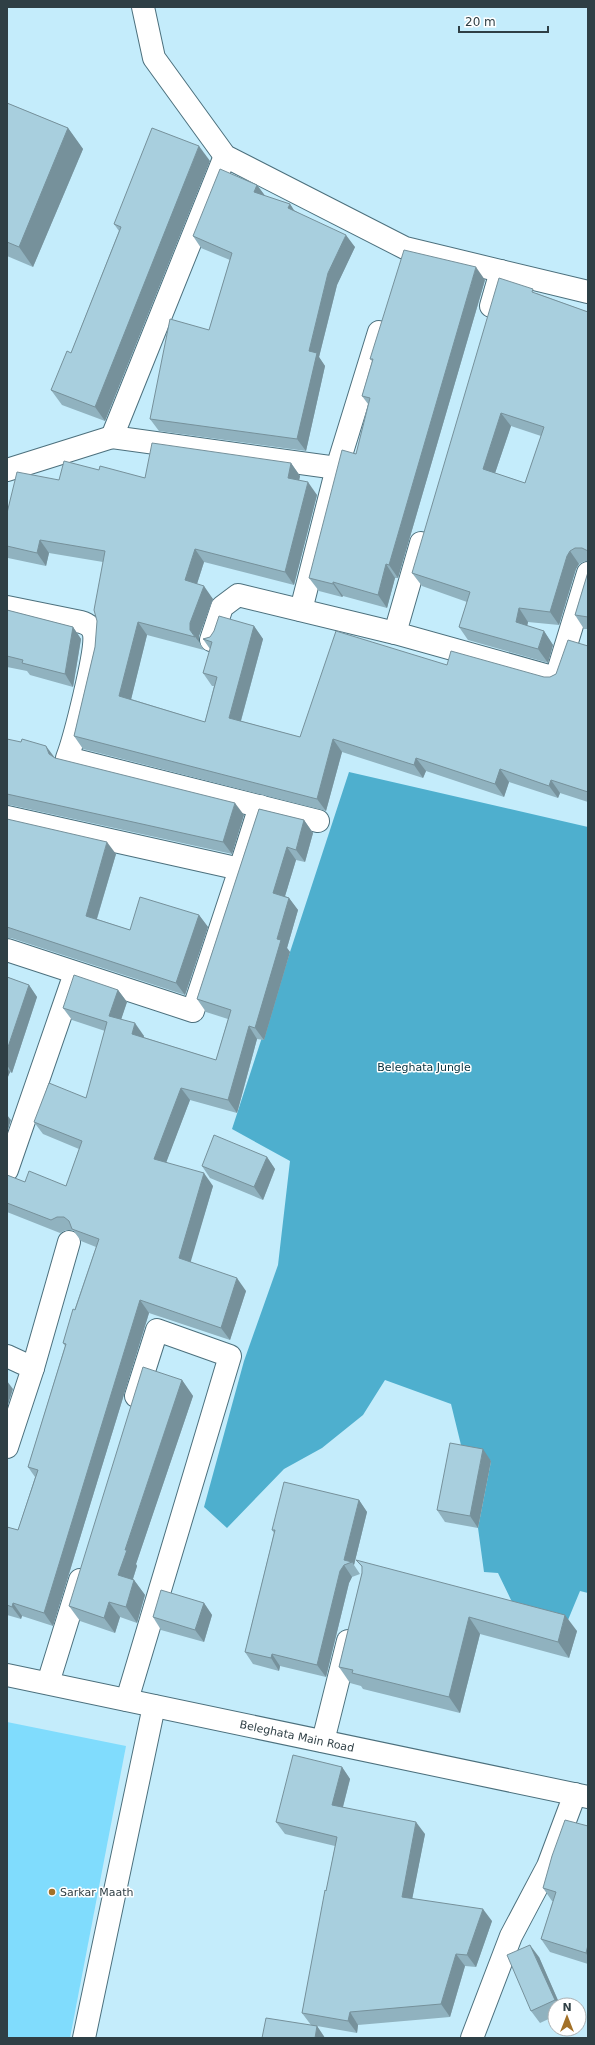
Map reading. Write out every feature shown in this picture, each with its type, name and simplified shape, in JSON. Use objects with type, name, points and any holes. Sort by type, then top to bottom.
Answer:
[{"type":"street","points":[[142,7],[154,58],[225,156],[402,256],[501,271],[588,292]]},
{"type":"street","points":[[112,437],[225,156]]},
{"type":"street","points":[[486,323],[501,271]]},
{"type":"street","points":[[301,610],[337,468],[384,316]]},
{"type":"street","points":[[7,470],[112,437],[337,468]]},
{"type":"street","points":[[395,633],[426,527]]},
{"type":"street","points":[[211,640],[222,608],[238,595],[395,633],[556,678],[588,572]]},
{"type":"street","points":[[7,607],[85,623],[90,627],[94,634],[89,672],[67,758],[318,821]]},
{"type":"street","points":[[7,950],[193,1011],[260,806]]},
{"type":"street","points":[[7,817],[240,869]]},
{"type":"street","points":[[7,1170],[75,973]]},
{"type":"street","points":[[7,1447],[33,1368],[69,1242]]},
{"type":"street","points":[[127,1700],[230,1356],[157,1330],[131,1412]]},
{"type":"street","points":[[7,1356],[33,1368]]},
{"type":"street","points":[[48,1683],[85,1563]]},
{"type":"street","points":[[323,1742],[352,1622]]},
{"type":"street","name":"Beleghata Main Road","points":[[7,1675],[581,1796]]},
{"type":"street","points":[[84,2038],[154,1706]]},
{"type":"street","points":[[472,2038],[510,1936],[548,1866],[581,1796]]},
{"type":"shaded area","name":"Sarkar Maath","points":[[7,1722],[126,1746],[70,2038],[7,2038]]},
{"type":"green space","name":"Beleghata Jungle","points":[[349,772],[588,827],[588,1593],[580,1591],[568,1620],[512,1602],[498,1573],[484,1572],[478,1528],[491,1461],[461,1445],[451,1404],[385,1380],[363,1415],[322,1448],[284,1469],[227,1528],[204,1507],[244,1361],[278,1265],[290,1161],[232,1129]]},
{"type":"building","points":[[7,103],[68,128],[19,247],[7,242]]},
{"type":"building","points":[[152,128],[199,146],[95,407],[51,390],[67,351],[71,353],[121,227],[114,224]]},
{"type":"building","points":[[220,169],[257,185],[254,192],[290,204],[288,208],[346,235],[328,273],[309,351],[317,353],[297,439],[150,419],[170,319],[209,330],[232,253],[193,236]]},
{"type":"building","points":[[404,250],[476,267],[389,565],[386,564],[378,595],[333,582],[333,584],[309,578],[342,450],[356,454],[370,398],[362,396],[373,359],[370,359]]},
{"type":"building","points":[[499,278],[533,289],[532,292],[588,312],[588,551],[582,548],[575,548],[570,551],[567,556],[550,612],[519,608],[516,622],[544,631],[538,649],[459,627],[470,592],[412,573]],"holes":[[[501,413],[544,427],[525,483],[483,469]]]},
{"type":"building","points":[[152,443],[291,463],[288,478],[308,482],[285,572],[195,549],[185,580],[204,586],[190,623],[190,630],[195,637],[138,622],[119,696],[205,722],[217,677],[203,673],[212,642],[203,639],[210,637],[214,631],[219,616],[254,626],[229,718],[300,737],[336,631],[447,665],[451,651],[544,677],[550,677],[556,674],[568,640],[588,646],[588,792],[551,780],[549,786],[500,769],[495,784],[416,758],[414,765],[333,739],[317,799],[74,736],[95,647],[97,621],[94,610],[105,551],[40,540],[37,553],[7,546],[7,513],[17,472],[59,480],[64,461],[99,470],[100,466],[145,478]]},
{"type":"building","points":[[588,572],[588,617],[575,615]]},
{"type":"building","points":[[7,610],[73,627],[65,674],[22,663],[23,660],[7,656]]},
{"type":"building","points":[[7,739],[21,742],[22,739],[46,746],[49,754],[55,758],[235,803],[223,842],[7,794]]},
{"type":"building","points":[[259,809],[304,820],[296,850],[287,847],[273,893],[289,898],[277,939],[281,940],[255,1028],[249,1026],[228,1100],[181,1088],[154,1159],[204,1173],[179,1258],[237,1278],[221,1328],[140,1300],[44,1613],[13,1603],[12,1607],[7,1605],[7,1527],[18,1530],[38,1470],[28,1467],[66,1344],[63,1343],[73,1309],[75,1310],[99,1239],[72,1229],[69,1221],[64,1217],[57,1217],[51,1220],[7,1203],[7,1175],[25,1182],[29,1171],[66,1186],[82,1141],[34,1122],[49,1083],[86,1098],[107,1022],[63,1008],[74,975],[118,990],[109,1016],[135,1023],[132,1034],[216,1060],[231,1010],[197,999]]},
{"type":"building","points":[[7,819],[107,842],[86,916],[130,930],[140,897],[199,915],[176,983],[7,927]]},
{"type":"building","points":[[7,977],[29,985],[7,1050]]},
{"type":"building","points":[[214,1135],[267,1157],[254,1187],[202,1166]]},
{"type":"building","points":[[143,1367],[182,1380],[118,1575],[134,1580],[126,1607],[109,1602],[104,1618],[69,1606]]},
{"type":"building","points":[[450,1443],[483,1449],[470,1516],[437,1510]]},
{"type":"building","points":[[284,1482],[359,1500],[344,1560],[352,1562],[344,1565],[340,1571],[317,1665],[272,1654],[271,1658],[245,1652],[275,1530],[272,1530]]},
{"type":"building","points":[[356,1560],[565,1615],[558,1642],[469,1617],[449,1697],[352,1673],[353,1670],[339,1667],[362,1573],[362,1566]]},
{"type":"building","points":[[161,1590],[204,1603],[195,1630],[153,1617]]},
{"type":"building","points":[[293,1755],[342,1767],[332,1805],[416,1822],[402,1897],[483,1909],[467,1955],[456,1954],[441,2004],[350,2012],[348,2021],[302,2013],[325,1890],[326,1891],[337,1837],[276,1822]]},
{"type":"building","points":[[565,1820],[588,1826],[588,1945],[586,1953],[541,1939],[556,1892],[543,1888],[552,1856]]},
{"type":"building","points":[[530,1945],[554,1997],[547,1997],[547,2004],[531,2011],[507,1955]]},
{"type":"building","points":[[266,2018],[317,2026],[315,2038],[262,2038]]},
{"type":"place","name":"Sarkar Maath","points":[[52,1892]]}]
